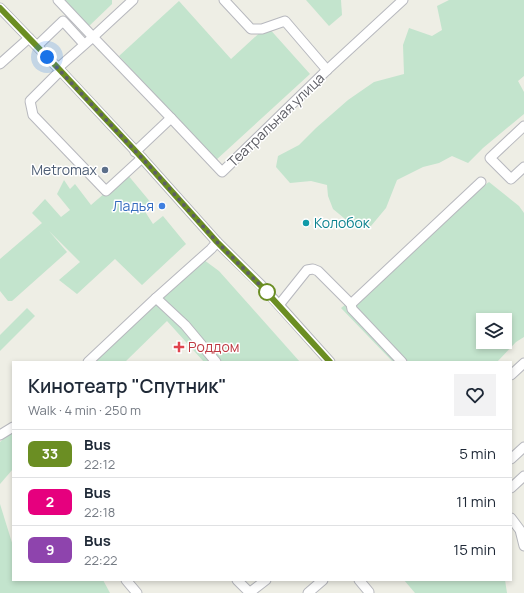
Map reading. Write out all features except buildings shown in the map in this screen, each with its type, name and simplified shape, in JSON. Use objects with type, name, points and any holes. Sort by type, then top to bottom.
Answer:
[{"type":"street","points":[[58,0],[92,37],[171,118],[106,191],[33,114],[30,101],[84,44],[92,37],[133,0]]},
{"type":"street","points":[[224,0],[251,29],[262,29],[285,21],[327,70]]},
{"type":"street","name":"Театральная улица","points":[[171,118],[222,172],[327,70],[403,0]]},
{"type":"street","points":[[0,8],[59,69],[217,242],[279,305],[329,361]]},
{"type":"street","points":[[37,46],[63,21],[84,44]]},
{"type":"street","points":[[0,64],[29,38]]},
{"type":"street","points":[[524,126],[490,158],[511,179],[524,167]]},
{"type":"street","points":[[351,304],[481,182]]},
{"type":"street","points":[[89,361],[217,242]]},
{"type":"street","points":[[279,305],[307,270],[313,269],[318,271],[351,304],[352,309],[401,361]]},
{"type":"street","points":[[156,298],[185,325],[215,361]]},
{"type":"street","points":[[512,374],[524,362]]},
{"type":"street","points":[[0,435],[12,428]]},
{"type":"street","points":[[512,458],[524,447]]},
{"type":"street","points":[[512,487],[524,476]]},
{"type":"street","points":[[512,519],[522,531],[524,546]]},
{"type":"street","points":[[127,581],[137,593]]},
{"type":"street","points":[[238,581],[250,593],[265,581]]},
{"type":"street","points":[[308,593],[322,581]]},
{"type":"street","points":[[360,581],[369,592]]},
{"type":"green space","points":[[61,0],[112,0],[112,4],[87,28]]},
{"type":"green space","points":[[306,0],[341,0],[342,15],[329,26]]},
{"type":"green space","points":[[449,0],[524,0],[524,76],[518,81],[524,92],[524,114],[483,148],[468,163],[452,156],[439,163],[423,167],[397,180],[386,208],[371,226],[350,223],[333,209],[328,196],[327,185],[311,181],[290,183],[276,167],[278,156],[299,145],[348,100],[374,82],[404,74],[403,45],[409,28],[432,36],[442,30],[437,6]]},
{"type":"green space","points":[[179,1],[231,59],[267,26],[310,74],[215,161],[119,56]]},
{"type":"green space","points":[[127,174],[152,204],[144,210],[153,224],[163,216],[186,244],[142,285],[115,259],[77,294],[59,280],[80,262],[49,231],[67,252],[12,301],[8,301],[0,291],[0,259],[42,223],[32,213],[45,199],[61,217],[70,210],[57,194],[64,180],[70,189],[75,184],[91,205]]},
{"type":"green space","points":[[489,182],[519,206],[524,213],[524,337],[512,346],[512,313],[476,313],[476,349],[509,349],[498,361],[392,361],[341,308],[390,270],[461,201]]},
{"type":"green space","points":[[204,260],[219,271],[299,361],[203,361],[167,321],[126,361],[91,361]]},
{"type":"green space","points":[[27,308],[35,316],[0,351],[0,335]]},
{"type":"green space","points":[[12,431],[12,470],[0,484],[0,442]]},
{"type":"green space","points":[[0,504],[12,543],[12,581],[104,581],[110,593],[0,593]]},
{"type":"green space","points":[[405,581],[505,581],[507,593],[415,593]]},
{"type":"bus line","name":"33","points":[[0,8],[142,158],[217,242],[279,305],[329,361]]},
{"type":"place","name":"Metromax","points":[[105,170]]},
{"type":"place","name":"Ладья","points":[[162,206]]},
{"type":"place","name":"Колобок","points":[[306,223]]},
{"type":"place","name":"Роддом","points":[[179,347]]},
{"type":"route","points":[[47,57],[142,158],[217,242],[261,286],[270,295],[267,292]]}]
